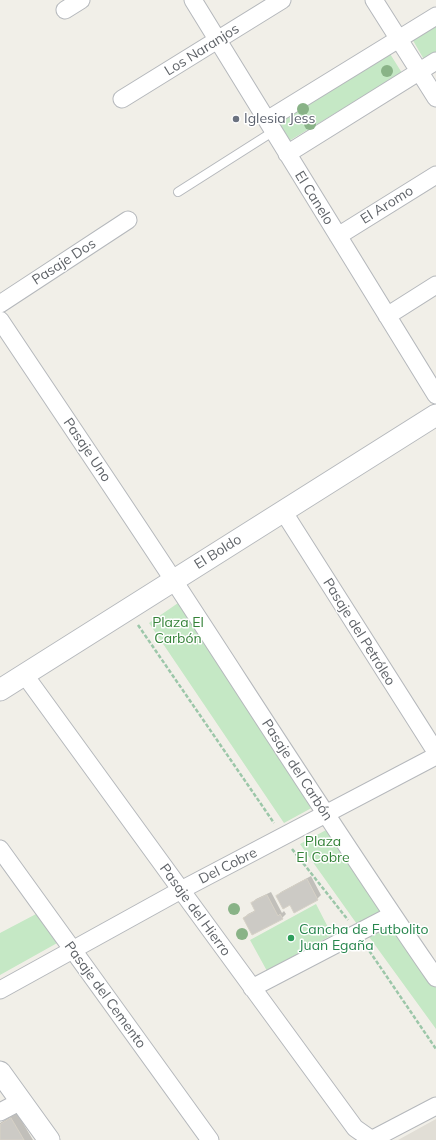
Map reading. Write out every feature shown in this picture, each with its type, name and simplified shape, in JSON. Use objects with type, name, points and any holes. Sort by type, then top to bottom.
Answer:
[{"type":"street","points":[[65,10],[81,0]]},
{"type":"street","name":"El Canelo","points":[[193,0],[436,395]]},
{"type":"street","name":"Los Naranjos","points":[[122,99],[282,0]]},
{"type":"street","points":[[374,0],[436,98]]},
{"type":"street","points":[[270,126],[398,39],[436,16]]},
{"type":"street","points":[[287,154],[436,62]]},
{"type":"street","name":"El Aromo","points":[[338,236],[436,175]]},
{"type":"street","name":"Pasaje Dos","points":[[0,304],[128,220]]},
{"type":"street","points":[[387,316],[436,285]]},
{"type":"street","name":"Pasaje Uno","points":[[0,320],[174,580]]},
{"type":"street","name":"El Boldo","points":[[0,690],[436,415]]},
{"type":"street","name":"Pasaje del Petróleo","points":[[283,511],[436,752]]},
{"type":"street","name":"Pasaje del Carbón","points":[[174,580],[326,815],[392,915],[436,978]]},
{"type":"street","name":"Pasaje del Hierro","points":[[24,674],[355,1128],[371,1140]]},
{"type":"street","name":"Del Cobre","points":[[0,990],[181,890],[436,756]]},
{"type":"street","name":"Pasaje del Cemento","points":[[0,849],[210,1140]]},
{"type":"street","points":[[252,988],[392,915]]},
{"type":"street","points":[[0,1072],[49,1140]]},
{"type":"street","points":[[0,1112],[21,1101]]},
{"type":"street","points":[[371,1140],[436,1106]]},
{"type":"lane","points":[[178,192],[270,126]]},
{"type":"shaded area","points":[[436,1119],[436,1140],[398,1140]]},
{"type":"green space","points":[[436,22],[436,57],[426,63],[411,37]]},
{"type":"green space","points":[[387,49],[402,73],[289,141],[273,116]]},
{"type":"green space","name":"Plaza El Carbón","points":[[181,601],[317,805],[284,823],[149,623]]},
{"type":"green space","name":"Plaza El Cobre","points":[[328,829],[383,915],[359,927],[300,844]]},
{"type":"green space","name":"Cancha de Futbolito Juan Egaña","points":[[316,904],[332,935],[267,971],[250,940]]},
{"type":"green space","points":[[38,913],[59,942],[0,975],[0,933]]},
{"type":"green space","points":[[391,923],[436,988],[436,1029],[367,934]]},
{"type":"building","points":[[307,879],[318,900],[294,913],[290,905],[283,909],[276,896]]},
{"type":"building","points":[[267,895],[278,916],[280,914],[283,919],[252,935],[243,918],[255,911],[251,903]]},
{"type":"building","points":[[11,1118],[24,1140],[0,1140],[0,1125]]},
{"type":"place","name":"Iglesia Jess","points":[[236,119]]},
{"type":"place","name":"Cancha de Futbolito Juan Egaña","points":[[291,938]]}]
